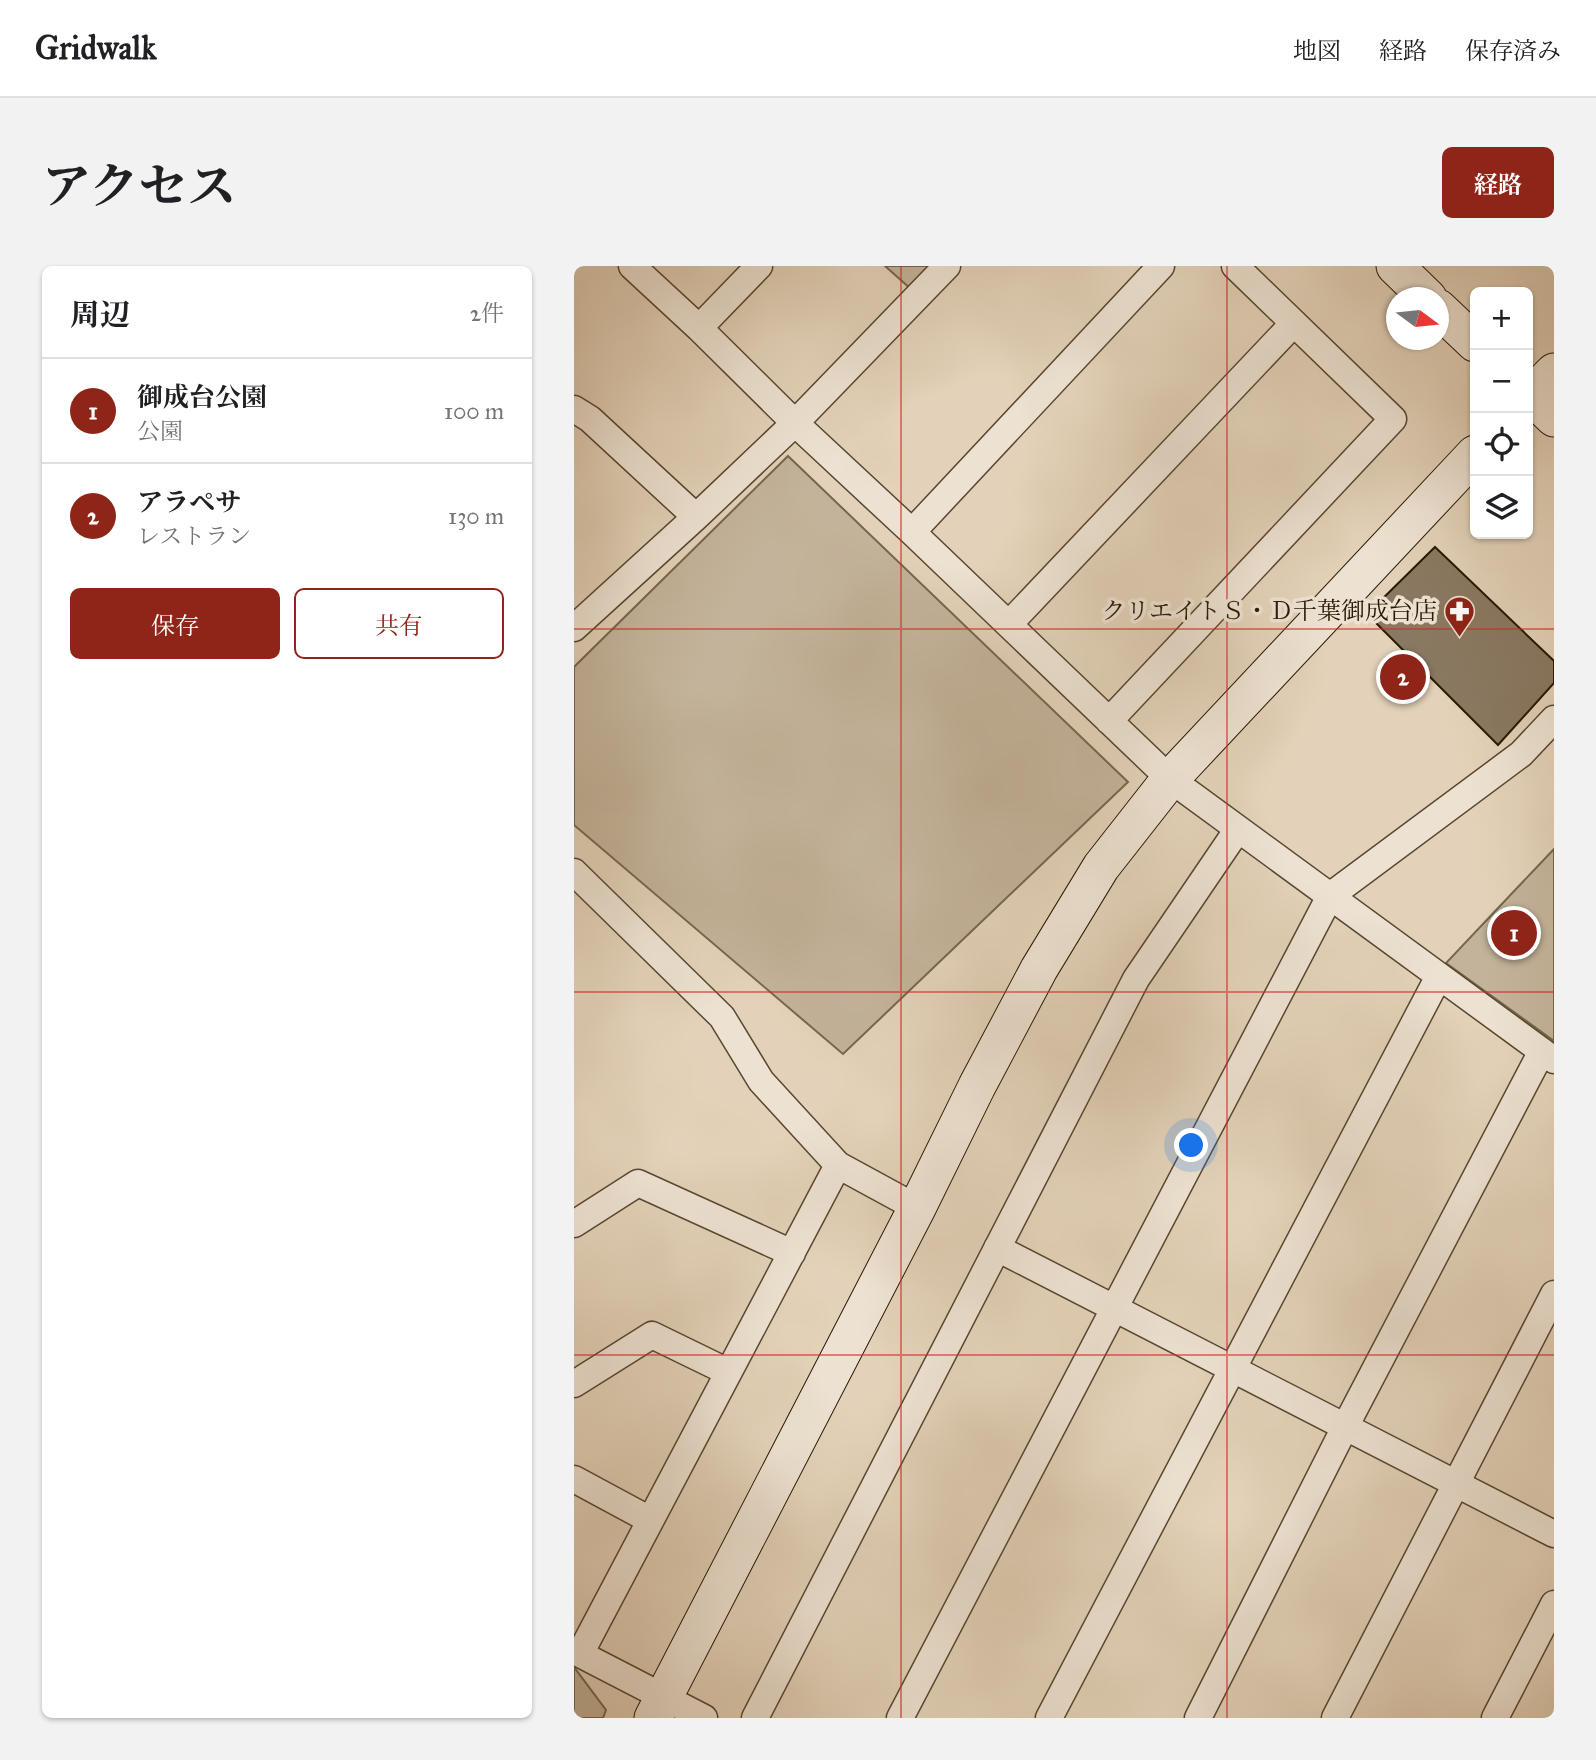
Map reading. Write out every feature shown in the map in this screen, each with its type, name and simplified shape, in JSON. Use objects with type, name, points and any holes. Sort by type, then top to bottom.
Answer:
[{"type":"street","points":[[632,266],[1170,779],[1548,1056],[1345,1427],[1198,1718]]},
{"type":"street","points":[[699,328],[759,266]]},
{"type":"street","points":[[574,628],[795,423],[947,266]]},
{"type":"street","points":[[912,532],[1161,266]]},
{"type":"street","points":[[1110,721],[1393,419],[1235,266]]},
{"type":"street","points":[[1395,266],[1417,287]]},
{"type":"street","points":[[1449,318],[1470,338]]},
{"type":"street","points":[[1009,624],[1294,323]]},
{"type":"street","points":[[574,409],[590,419],[696,517]]},
{"type":"street","points":[[658,1707],[917,1208],[977,1086],[1039,969],[1101,867],[1170,779],[1470,459]]},
{"type":"street","points":[[900,1718],[1330,896],[1521,754],[1554,719]]},
{"type":"street","points":[[755,1718],[1136,979],[1238,829]]},
{"type":"street","points":[[574,872],[722,1017],[761,1081],[838,1165],[917,1208]]},
{"type":"street","points":[[1049,1718],[1439,976]]},
{"type":"street","points":[[704,1718],[658,1707],[580,1654],[838,1165]]},
{"type":"street","points":[[574,1224],[638,1182],[792,1253]]},
{"type":"street","points":[[997,1248],[1554,1534]]},
{"type":"street","points":[[1335,1718],[1554,1294]]},
{"type":"street","points":[[574,1384],[652,1335],[729,1373]]},
{"type":"street","points":[[574,1479],[650,1520]]},
{"type":"street","points":[[1495,1718],[1554,1604]]},
{"type":"shaded area","points":[[885,266],[933,266],[911,289]]},
{"type":"shaded area","points":[[788,456],[1128,782],[843,1054],[574,825],[574,667]]},
{"type":"shaded area","points":[[1554,849],[1554,1041],[1446,963]]},
{"type":"shaded area","points":[[574,1667],[606,1710],[603,1718],[574,1718]]},
{"type":"building","name":"クリエイトＳ・Ｄ千葉御成台店","points":[[1435,547],[1554,661],[1554,683],[1498,745],[1367,614]]},
{"type":"place","name":"クリエイトＳ・Ｄ千葉御成台店","points":[[1460,638]]},
{"type":"place","name":"アラペサ","points":[[1403,677]]},
{"type":"place","name":"御成台公園","points":[[1514,933]]}]
